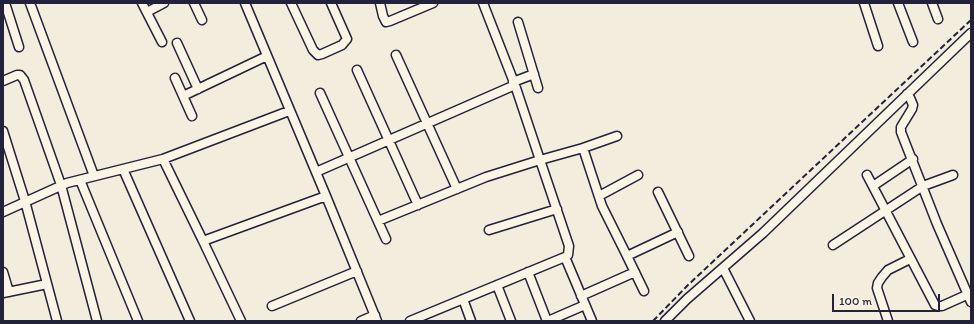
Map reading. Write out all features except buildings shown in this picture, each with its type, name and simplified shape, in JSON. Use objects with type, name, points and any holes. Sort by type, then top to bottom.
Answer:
[{"type":"street","points":[[15,3],[6,5],[19,47]]},
{"type":"street","points":[[30,3],[94,176]]},
{"type":"street","points":[[142,3],[162,42]]},
{"type":"street","points":[[146,12],[164,3]]},
{"type":"street","points":[[194,3],[202,20]]},
{"type":"street","points":[[245,3],[376,318],[361,321]]},
{"type":"street","points":[[291,3],[313,50],[318,55],[342,45],[347,39],[331,3]]},
{"type":"street","points":[[380,3],[386,22],[390,22],[435,3]]},
{"type":"street","points":[[410,321],[424,318],[462,299],[565,257],[570,251],[570,246],[514,83],[483,3]]},
{"type":"street","points":[[864,3],[878,46]]},
{"type":"street","points":[[898,3],[913,42]]},
{"type":"street","points":[[932,3],[938,19]]},
{"type":"street","points":[[518,22],[538,88]]},
{"type":"street","points":[[665,321],[764,233],[971,33]]},
{"type":"street","points":[[177,43],[198,88]]},
{"type":"street","points":[[396,55],[457,189]]},
{"type":"street","points":[[183,96],[267,56]]},
{"type":"street","points":[[357,70],[418,204]]},
{"type":"street","points":[[316,172],[427,124],[534,74]]},
{"type":"street","points":[[3,81],[16,75],[20,75],[22,77],[61,185],[97,321]]},
{"type":"street","points":[[175,78],[192,116]]},
{"type":"street","points":[[320,93],[386,239]]},
{"type":"street","points":[[867,175],[935,305],[942,306],[970,297],[937,224],[901,132],[901,127],[913,105],[907,94]]},
{"type":"street","points":[[3,212],[61,185],[163,159],[289,111]]},
{"type":"street","points":[[3,131],[25,201],[56,321]]},
{"type":"street","points":[[378,221],[486,176],[583,148],[617,136]]},
{"type":"street","points":[[583,148],[607,217],[644,291]]},
{"type":"street","points":[[163,159],[241,321]]},
{"type":"street","points":[[873,186],[912,159]]},
{"type":"street","points":[[123,169],[190,321]]},
{"type":"street","points":[[599,196],[638,175]]},
{"type":"street","points":[[833,245],[923,186],[953,175]]},
{"type":"street","points":[[80,180],[138,321]]},
{"type":"street","points":[[658,192],[689,256]]},
{"type":"street","points":[[203,241],[326,196]]},
{"type":"street","points":[[489,230],[557,209]]},
{"type":"street","points":[[627,256],[678,232]]},
{"type":"street","points":[[565,257],[592,321]]},
{"type":"street","points":[[888,321],[877,288],[878,283],[888,270],[910,259]]},
{"type":"street","points":[[723,268],[750,321]]},
{"type":"street","points":[[272,306],[357,271]]},
{"type":"street","points":[[3,272],[6,292],[47,284]]},
{"type":"street","points":[[528,272],[547,321],[585,305]]},
{"type":"street","points":[[581,296],[635,272]]},
{"type":"street","points":[[497,285],[511,321]]},
{"type":"street","points":[[462,299],[471,321]]},
{"type":"railway","points":[[653,321],[688,285],[971,20]]}]
